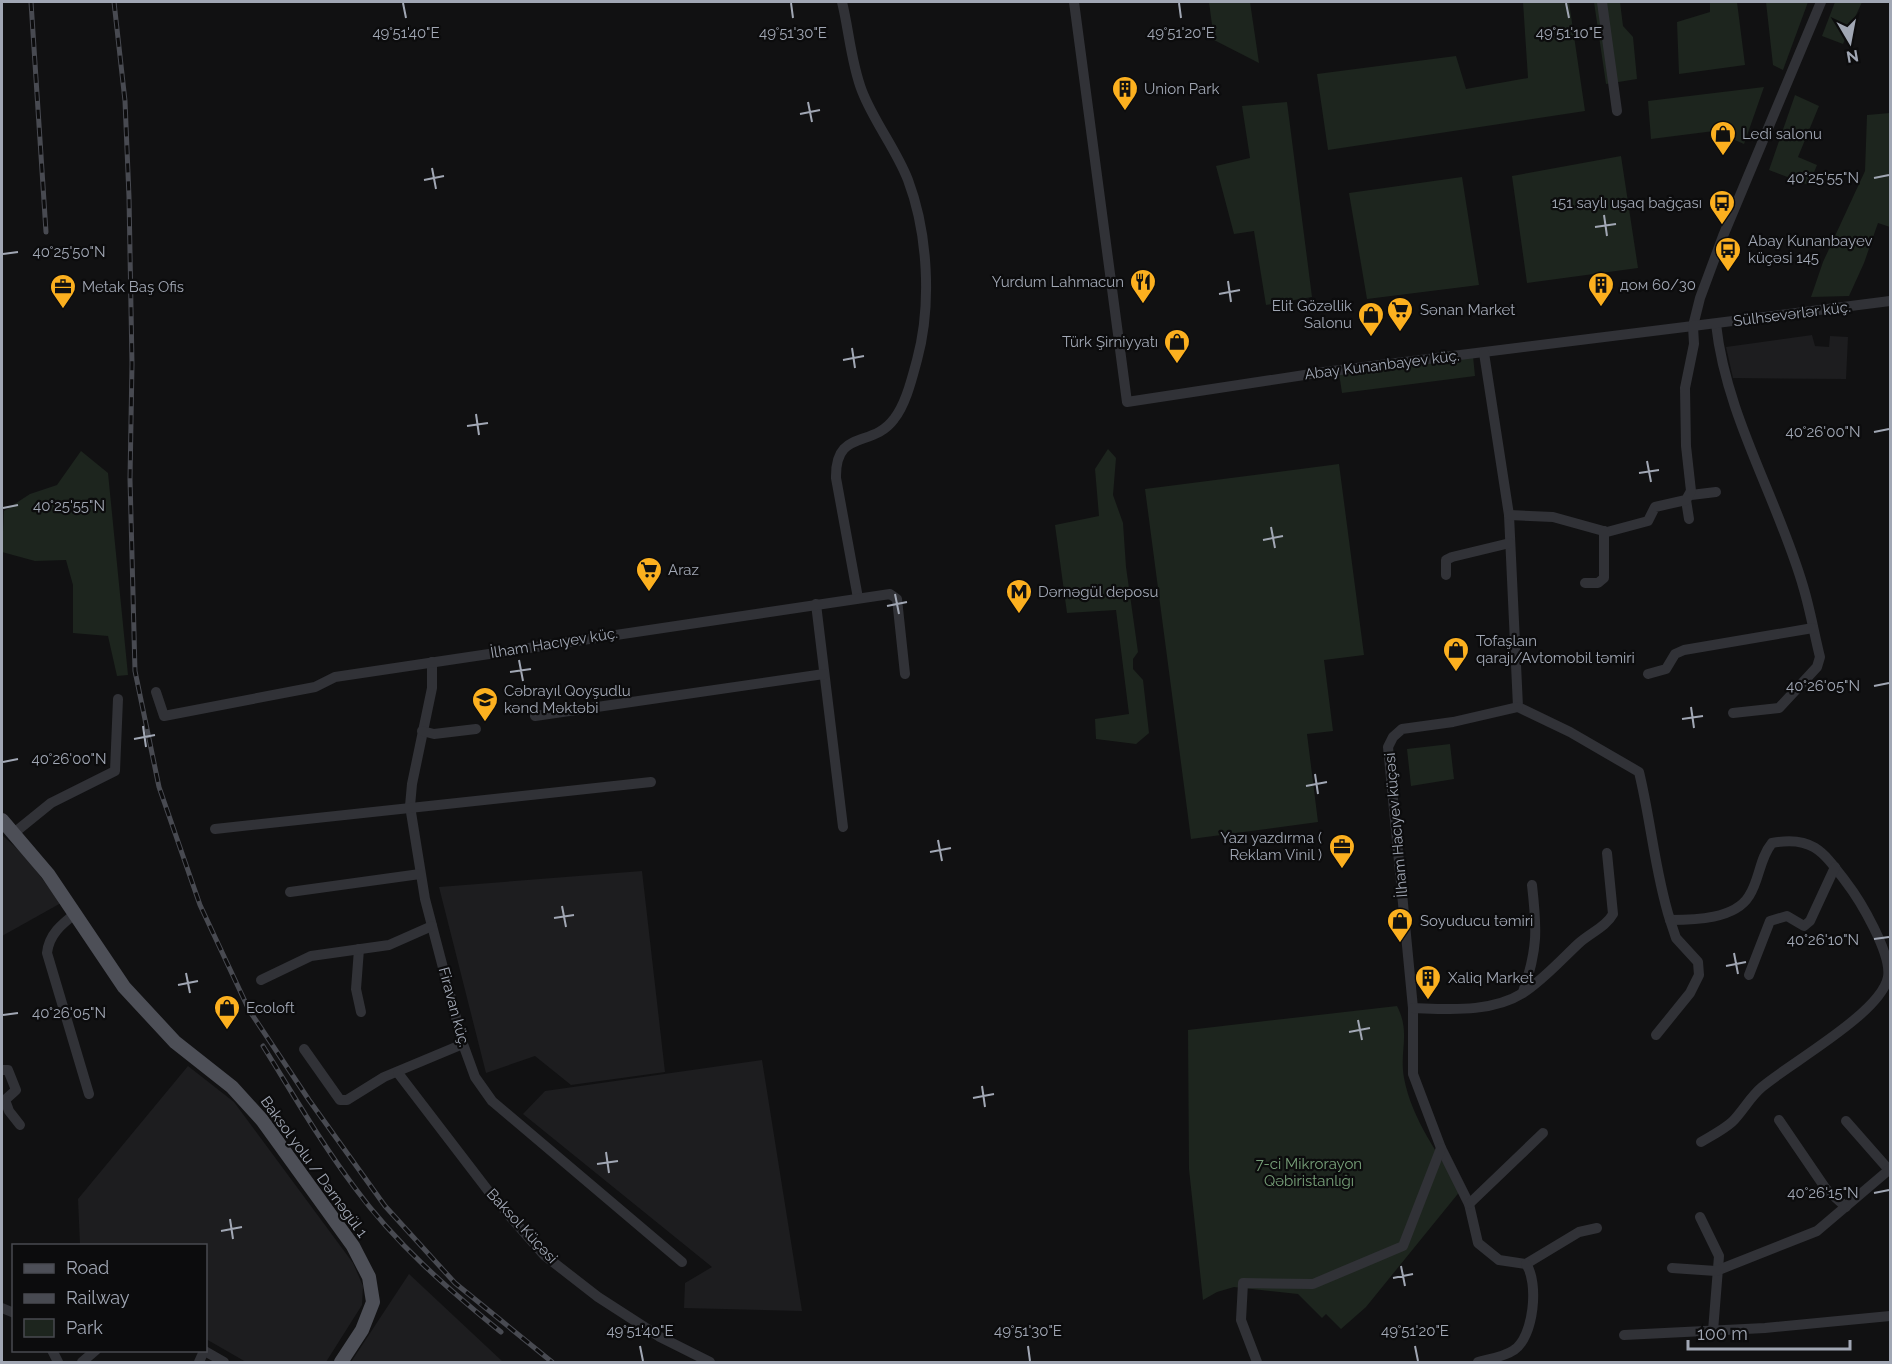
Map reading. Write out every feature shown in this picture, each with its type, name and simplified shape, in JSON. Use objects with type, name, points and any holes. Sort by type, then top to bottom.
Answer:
[{"type":"main road","name":"Baksol yolu / Dərnəgül 1","points":[[2,820],[76,913],[124,987],[175,1042],[232,1087],[262,1120],[353,1245],[369,1277],[373,1302],[362,1330],[342,1362]]},
{"type":"street","points":[[842,2],[861,90],[908,180],[925,261],[927,294],[917,358],[894,419],[884,429],[856,440],[844,448],[836,460],[836,478],[858,598]]},
{"type":"street","name":"Abay Kunanbayev küç.","points":[[1074,2],[1127,402],[1324,372],[1692,326]]},
{"type":"street","points":[[1602,2],[1617,111]]},
{"type":"street","points":[[1689,519],[1685,387],[1694,344],[1692,326],[1695,312],[1719,247],[1821,2]]},
{"type":"street","name":"Sülhsevərlər küç.","points":[[1692,326],[1890,302]]},
{"type":"street","points":[[1716,324],[1721,358],[1733,400],[1803,585],[1820,657],[1817,667],[1779,708],[1733,713]]},
{"type":"street","points":[[1484,353],[1509,515],[1518,706],[1570,732],[1639,772],[1670,920],[1676,938],[1698,962],[1699,975],[1690,993],[1656,1035]]},
{"type":"street","points":[[1509,515],[1553,517],[1604,531],[1648,521],[1655,507],[1716,492]]},
{"type":"street","points":[[1585,583],[1598,583],[1604,578],[1604,531]]},
{"type":"street","points":[[1446,575],[1446,560],[1452,556],[1510,543]]},
{"type":"street","name":"İlham Hacıyev küç.","points":[[156,692],[164,716],[315,687],[334,677],[890,594],[897,599],[905,674]]},
{"type":"street","points":[[816,604],[843,827]]},
{"type":"street","points":[[1648,674],[1666,669],[1674,654],[1684,650],[1813,628]]},
{"type":"street","name":"Firavan küç.","points":[[432,662],[432,688],[410,806],[420,873],[432,926],[463,1044],[475,1077],[492,1101],[682,1262]]},
{"type":"street","points":[[535,716],[824,674]]},
{"type":"street","points":[[14,834],[51,803],[115,771],[118,699]]},
{"type":"street","name":"İlham Hacıyev küçəsi","points":[[1518,706],[1452,722],[1402,729],[1393,737],[1388,747],[1413,1008],[1413,1074],[1441,1148],[1469,1204],[1478,1243],[1499,1260],[1526,1263]]},
{"type":"street","points":[[422,732],[434,734],[476,729]]},
{"type":"street","points":[[215,829],[410,806],[651,782]]},
{"type":"street","points":[[1670,920],[1729,913],[1749,897],[1763,855],[1772,843],[1803,842],[1822,850],[1850,887],[1884,949],[1888,976],[1882,992],[1841,1032],[1760,1089],[1731,1123],[1701,1142]]},
{"type":"street","points":[[1413,1008],[1466,1009],[1508,1000],[1523,993],[1587,936],[1609,921],[1613,914],[1607,853]]},
{"type":"street","points":[[1749,975],[1770,921],[1787,916],[1804,926],[1810,921],[1835,867]]},
{"type":"street","points":[[290,892],[420,873]]},
{"type":"street","points":[[1523,993],[1536,943],[1532,885]]},
{"type":"street","points":[[76,913],[59,927],[48,943],[47,953],[89,1094]]},
{"type":"street","points":[[261,980],[311,956],[399,942],[432,926]]},
{"type":"street","points":[[359,949],[356,989],[361,1012]]},
{"type":"street","points":[[303,1049],[340,1100],[347,1100],[384,1077],[463,1044]]},
{"type":"street","points":[[2,1070],[8,1070],[16,1085],[16,1090],[3,1100],[20,1125]]},
{"type":"street","name":"Baksol Küçəsi","points":[[398,1073],[494,1197],[544,1255],[598,1297],[651,1331],[710,1362]]},
{"type":"street","points":[[1779,1120],[1826,1189],[1846,1207]]},
{"type":"street","points":[[1672,1268],[1716,1271],[1817,1231],[1846,1207],[1890,1169],[1846,1120]]},
{"type":"street","points":[[1469,1204],[1543,1133]]},
{"type":"street","points":[[1257,1362],[1241,1320],[1243,1283],[1313,1284],[1403,1246],[1441,1148]]},
{"type":"street","points":[[1700,1217],[1719,1256],[1713,1331]]},
{"type":"street","points":[[1478,1362],[1514,1350],[1521,1344],[1535,1292],[1532,1272],[1526,1263],[1579,1232],[1596,1228]]},
{"type":"street","points":[[1624,1335],[1765,1329],[1890,1316]]},
{"type":"street","points":[[82,1362],[94,1352]]},
{"type":"street","points":[[206,1352],[224,1362]]},
{"type":"shaded area","points":[[1812,335],[1815,346],[1829,347],[1830,336],[1848,337],[1846,379],[1733,378],[1726,347]]},
{"type":"shaded area","points":[[2,835],[24,855],[61,903],[2,936]]},
{"type":"shaded area","points":[[642,871],[665,1072],[571,1085],[535,1056],[486,1073],[439,887]]},
{"type":"shaded area","points":[[762,1060],[802,1311],[684,1308],[685,1283],[712,1267],[523,1114],[545,1091]]},
{"type":"shaded area","points":[[188,1066],[234,1102],[353,1263],[363,1286],[362,1305],[326,1362],[246,1362],[207,1340],[207,1244],[80,1244],[78,1199]]},
{"type":"shaded area","points":[[409,1274],[503,1362],[351,1362]]},
{"type":"green space","points":[[1209,2],[1250,2],[1259,63],[1214,40]]},
{"type":"green space","points":[[1523,2],[1569,2],[1585,111],[1328,150],[1317,74],[1456,56],[1466,89],[1528,78]]},
{"type":"green space","points":[[1594,2],[1620,2],[1623,26],[1633,37],[1637,79],[1606,84]]},
{"type":"green space","points":[[1710,2],[1737,2],[1745,65],[1679,74],[1677,22],[1710,12]]},
{"type":"green space","points":[[1766,2],[1808,2],[1783,70],[1773,65]]},
{"type":"green space","points":[[1835,2],[1862,2],[1843,44],[1822,36]]},
{"type":"green space","points":[[1764,87],[1744,144],[1714,131],[1651,139],[1648,101]]},
{"type":"green space","points":[[1795,95],[1819,106],[1798,157],[1817,165],[1809,185],[1769,170]]},
{"type":"green space","points":[[1287,102],[1312,297],[1266,305],[1254,231],[1234,234],[1216,166],[1250,158],[1242,106]]},
{"type":"green space","points":[[1890,113],[1890,227],[1878,223],[1849,296],[1811,297],[1823,262],[1865,171],[1867,115]]},
{"type":"green space","points":[[1621,156],[1638,268],[1527,283],[1512,176]]},
{"type":"green space","points":[[1462,177],[1479,285],[1367,299],[1349,193]]},
{"type":"green space","points":[[1473,356],[1475,376],[1342,393],[1339,373]]},
{"type":"green space","points":[[1108,449],[1116,458],[1113,495],[1123,523],[1126,567],[1138,652],[1133,659],[1133,669],[1143,680],[1149,733],[1136,744],[1096,739],[1095,719],[1129,714],[1116,610],[1067,613],[1055,525],[1099,516],[1095,469]]},
{"type":"green space","points":[[81,451],[108,473],[128,675],[117,676],[108,636],[73,633],[73,585],[66,560],[35,561],[2,552],[4,511],[30,494],[57,485]]},
{"type":"green space","points":[[1339,464],[1364,655],[1324,660],[1333,731],[1307,734],[1318,822],[1191,839],[1145,489]]},
{"type":"green space","points":[[1450,744],[1454,779],[1411,786],[1407,749]]},
{"type":"green space","name":"7-ci Mikrorayon Qəbiristanlığı","points":[[1397,1006],[1404,1034],[1404,1078],[1413,1108],[1427,1137],[1461,1190],[1366,1307],[1341,1329],[1326,1314],[1322,1318],[1298,1294],[1234,1287],[1217,1292],[1203,1300],[1189,1169],[1188,1030]]},
{"type":"railway","points":[[31,2],[46,232]]},
{"type":"railway","points":[[114,2],[125,101],[129,197],[132,364],[130,479],[135,671],[159,787],[200,905],[249,1010],[309,1100],[385,1206],[455,1283],[552,1362]]},
{"type":"railway","points":[[263,1046],[330,1154],[387,1228],[462,1300],[501,1332]]},
{"type":"place","name":"Union Park","points":[[1125,112]]},
{"type":"place","name":"Ledi salonu","points":[[1723,157]]},
{"type":"place","name":"151 saylı uşaq bağçası","points":[[1722,226]]},
{"type":"place","name":"Abay Kunanbayev küçəsi 145","points":[[1728,273]]},
{"type":"place","name":"Yurdum Lahmacun","points":[[1143,305]]},
{"type":"place","name":"дом 60/30","points":[[1601,308]]},
{"type":"place","name":"Metak Baş Ofis","points":[[63,310]]},
{"type":"place","name":"Sənan Market","points":[[1400,333]]},
{"type":"place","name":"Elit Gözəllik Salonu","points":[[1371,338]]},
{"type":"place","name":"Türk Şirniyyatı","points":[[1177,365]]},
{"type":"place","name":"Araz","points":[[649,593]]},
{"type":"place","name":"Dərnəgül deposu","points":[[1019,615]]},
{"type":"place","name":"Tofaşlaın qarajı/Avtomobil təmiri","points":[[1456,673]]},
{"type":"place","name":"Cəbrayıl Qoyşudlu kənd Məktəbi","points":[[485,723]]},
{"type":"place","name":"Yazı yazdırma ( Reklam Vinil )","points":[[1342,870]]},
{"type":"place","name":"Soyuducu təmiri","points":[[1400,944]]},
{"type":"place","name":"Xaliq Market","points":[[1428,1001]]},
{"type":"place","name":"Ecoloft","points":[[227,1031]]}]
